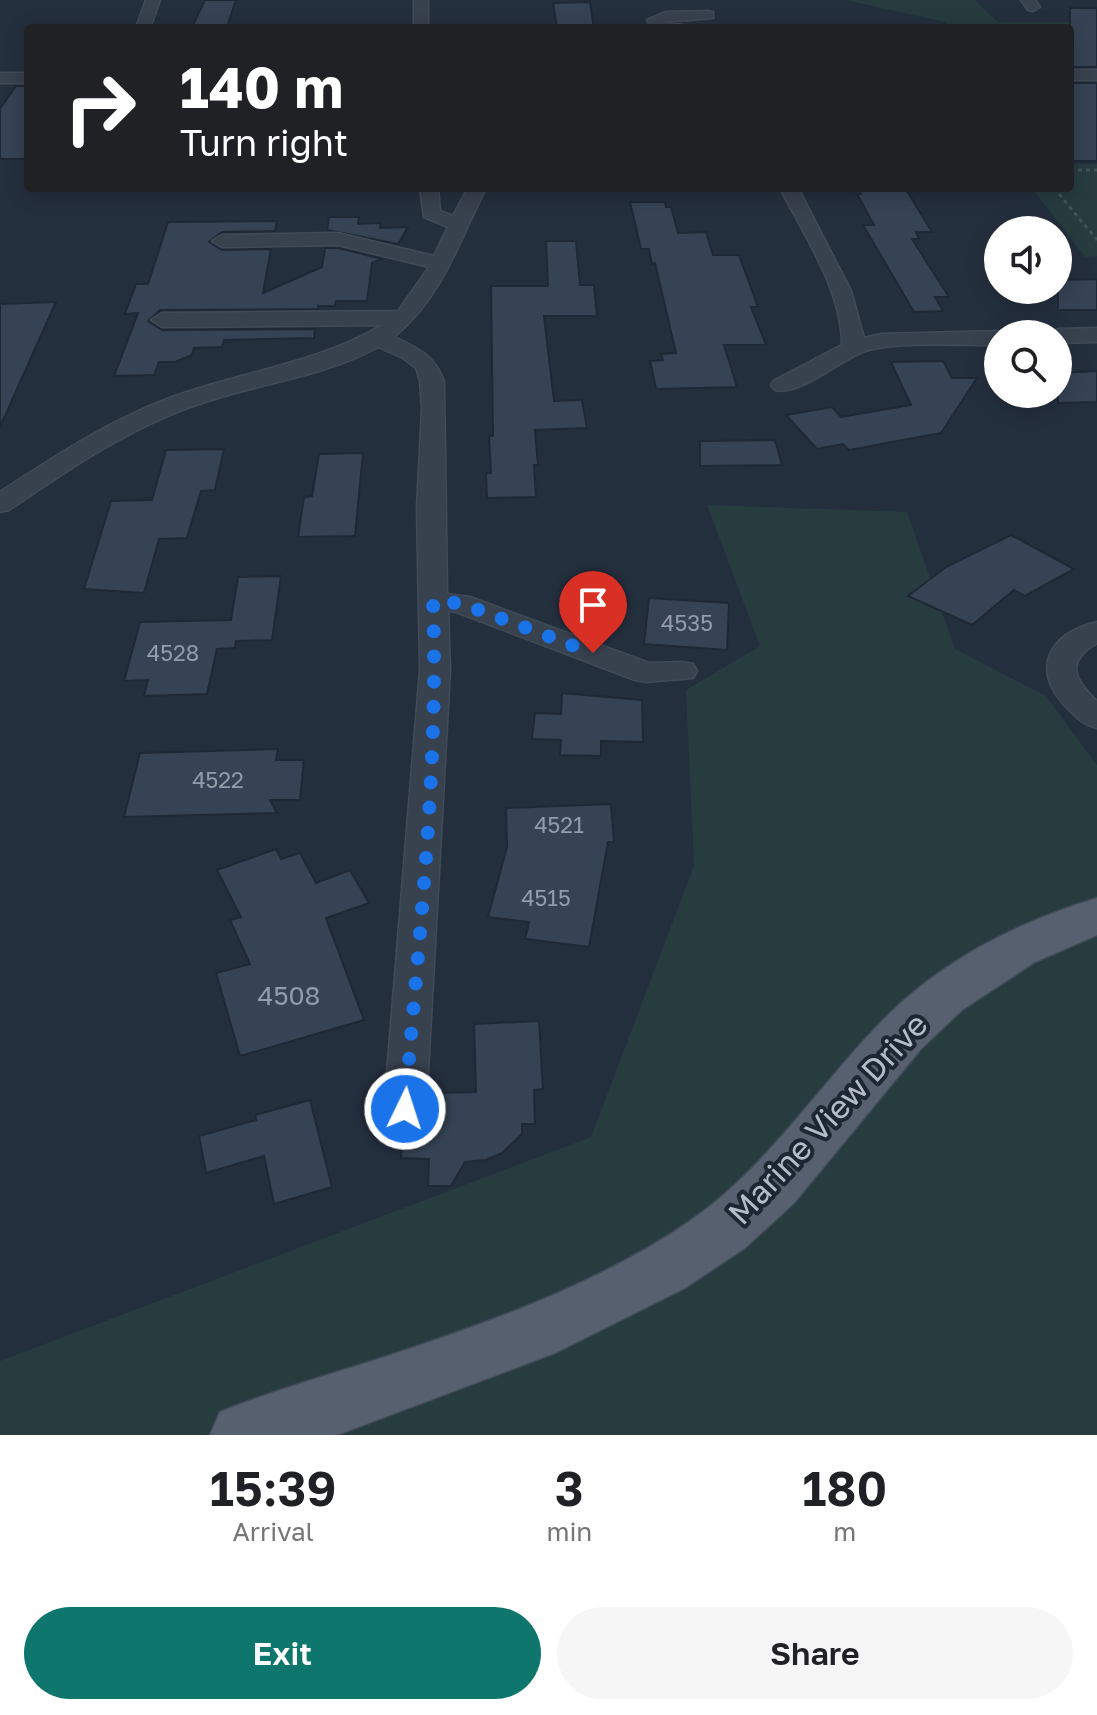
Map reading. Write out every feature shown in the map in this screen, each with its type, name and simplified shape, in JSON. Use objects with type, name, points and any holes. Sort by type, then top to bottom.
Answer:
[{"type":"main road","name":"Marine View Drive","points":[[243,1435],[505,1346],[577,1315],[689,1256],[760,1199],[835,1117],[903,1032],[953,990],[1019,948],[1097,916]]},
{"type":"street","points":[[144,24],[153,0]]},
{"type":"street","points":[[421,0],[421,24]]},
{"type":"street","points":[[701,0],[711,21]]},
{"type":"street","points":[[656,24],[654,21],[666,16],[711,21]]},
{"type":"street","points":[[1074,63],[1097,62]]},
{"type":"street","points":[[1074,75],[1097,75]]},
{"type":"street","points":[[0,78],[24,78]]},
{"type":"street","points":[[429,192],[431,213],[442,220],[457,223]]},
{"type":"street","points":[[0,504],[79,453],[145,417],[204,394],[336,356],[377,338],[405,318],[424,293],[475,192]]},
{"type":"street","points":[[791,192],[849,311],[853,348]]},
{"type":"street","points":[[222,241],[338,239],[439,263]]},
{"type":"street","points":[[162,320],[405,318]]},
{"type":"street","points":[[1072,336],[1097,335]]},
{"type":"street","points":[[377,338],[411,353],[426,365],[432,381],[435,670],[405,1109]]},
{"type":"street","points":[[783,385],[853,348],[881,341],[984,338]]},
{"type":"street","points":[[433,602],[460,603],[646,673],[682,671]]},
{"type":"street","points":[[1097,631],[1069,647],[1058,665],[1067,689],[1097,718]]},
{"type":"path","points":[[1074,170],[1097,170]]},
{"type":"path","points":[[1057,192],[1097,240]]},
{"type":"green space","points":[[846,0],[975,0],[998,22],[1097,22],[1074,27],[1074,24],[945,22]]},
{"type":"green space","points":[[1074,164],[1097,164],[1097,256],[1085,257],[1072,240],[1072,216],[1054,216],[1035,192],[1074,192]]},
{"type":"green space","points":[[707,505],[907,512],[955,649],[1046,696],[1097,765],[1097,1435],[0,1435],[0,1361],[591,1137],[694,866],[686,690],[760,646]]},
{"type":"building","points":[[205,0],[236,0],[228,24],[193,24]]},
{"type":"building","points":[[590,2],[593,24],[556,24],[553,3]]},
{"type":"building","points":[[1070,8],[1097,8],[1097,67],[1074,67],[1074,24],[1070,24]]},
{"type":"building","points":[[1074,83],[1097,83],[1097,161],[1074,161]]},
{"type":"building","points":[[16,86],[24,86],[24,159],[0,159],[0,109]]},
{"type":"building","points":[[907,192],[932,232],[916,232],[919,239],[912,239],[949,297],[935,297],[943,311],[914,312],[863,225],[874,225],[857,194]]},
{"type":"building","points":[[630,202],[665,202],[666,207],[671,207],[678,233],[706,232],[713,255],[739,255],[758,307],[751,307],[766,345],[724,345],[737,387],[656,389],[650,361],[663,360],[661,354],[676,353],[655,263],[652,264],[649,249],[641,249]]},
{"type":"building","points":[[329,217],[359,217],[358,224],[381,223],[380,228],[408,227],[398,244],[327,230]]},
{"type":"building","points":[[277,221],[275,231],[222,232],[209,242],[222,250],[271,249],[263,293],[322,267],[325,248],[338,248],[382,259],[372,263],[367,301],[336,301],[335,306],[318,306],[318,309],[160,310],[148,321],[162,330],[315,329],[314,338],[224,340],[222,347],[194,348],[192,355],[175,362],[159,362],[154,375],[114,376],[138,313],[125,314],[136,284],[148,284],[168,222]]},
{"type":"building","points":[[546,241],[576,241],[580,285],[594,285],[597,316],[544,316],[554,401],[582,400],[587,428],[535,430],[538,465],[534,465],[536,497],[487,498],[486,473],[491,473],[489,436],[493,436],[491,286],[548,286]]},
{"type":"building","points":[[1097,279],[1097,310],[1058,310],[1058,304],[1072,304],[1072,280]]},
{"type":"building","points":[[56,302],[0,427],[0,304]]},
{"type":"building","points":[[943,361],[952,378],[977,378],[941,433],[849,450],[843,444],[817,449],[786,415],[832,407],[841,417],[911,405],[891,362]]},
{"type":"building","points":[[1097,371],[1097,402],[1072,403],[1072,372]]},
{"type":"building","points":[[775,440],[782,465],[700,466],[700,441]]},
{"type":"building","points":[[224,449],[215,490],[201,491],[187,538],[159,539],[144,593],[84,589],[111,501],[152,500],[166,450]]},
{"type":"building","points":[[363,453],[355,536],[298,537],[304,497],[312,496],[319,454]]},
{"type":"building","points":[[1011,535],[1074,569],[1025,596],[1014,590],[972,625],[908,596],[946,567]]},
{"type":"building","points":[[281,576],[272,640],[236,641],[235,648],[217,649],[207,694],[144,696],[148,680],[124,681],[140,622],[231,620],[238,577]]},
{"type":"building","points":[[649,598],[729,603],[727,650],[644,644]]},
{"type":"building","points":[[562,693],[642,700],[643,742],[601,741],[601,756],[560,755],[561,740],[532,739],[535,713],[561,714]]},
{"type":"building","points":[[278,749],[276,760],[304,760],[300,800],[270,800],[277,813],[124,817],[140,753]]},
{"type":"building","points":[[611,804],[614,842],[608,842],[589,947],[525,939],[529,922],[488,917],[507,847],[506,808]]},
{"type":"building","points":[[276,849],[281,859],[300,853],[316,883],[350,870],[369,903],[326,918],[364,1020],[240,1056],[216,973],[250,964],[230,920],[241,917],[217,870]]},
{"type":"building","points":[[539,1021],[543,1089],[534,1090],[535,1124],[522,1124],[522,1134],[502,1153],[486,1160],[465,1162],[451,1186],[428,1186],[429,1159],[401,1158],[403,1129],[423,1122],[429,1109],[430,1093],[476,1092],[474,1024]]},
{"type":"building","points":[[310,1100],[332,1187],[274,1204],[264,1156],[206,1173],[199,1136],[256,1120],[255,1115]]},
{"type":"route","points":[[405,1109],[428,802],[435,670],[433,602],[460,603],[593,653]]}]
